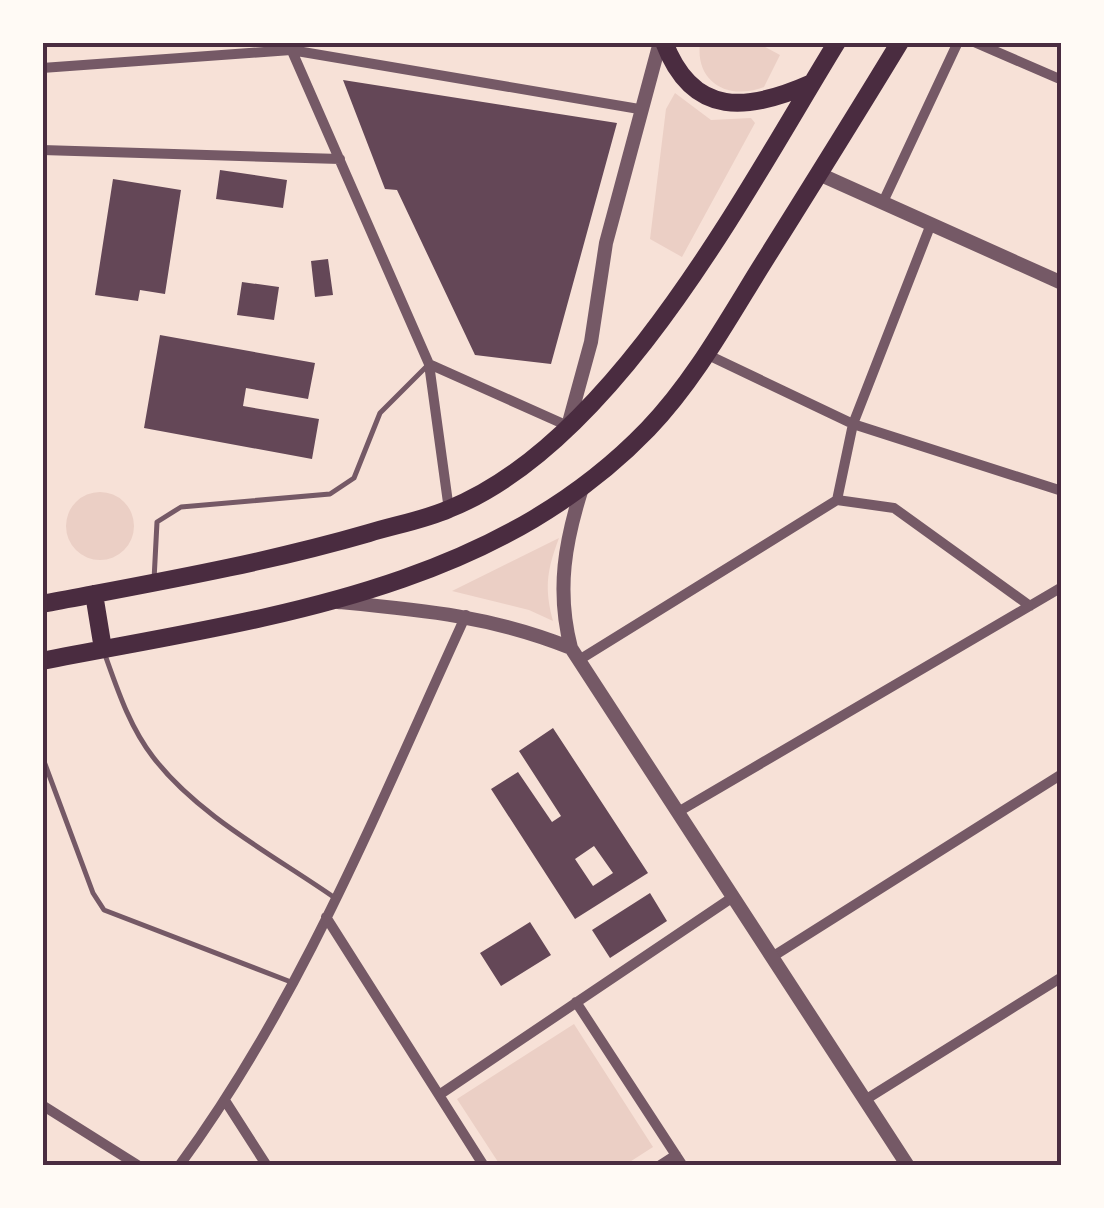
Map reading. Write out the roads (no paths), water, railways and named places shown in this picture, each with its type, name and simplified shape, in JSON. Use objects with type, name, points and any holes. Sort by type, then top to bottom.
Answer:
[{"type":"main road","points":[[662,42],[684,79],[722,102],[778,98],[812,82]]},
{"type":"main road","points":[[42,604],[282,558],[449,510],[488,490],[568,426],[630,360],[680,297],[837,42]]},
{"type":"main road","points":[[42,662],[337,602],[429,572],[510,534],[583,485],[648,429],[706,354],[900,42]]},
{"type":"main road","points":[[94,594],[103,649]]},
{"type":"street","points":[[429,364],[568,426],[639,110],[662,42]]},
{"type":"street","points":[[882,202],[958,42]]},
{"type":"street","points":[[974,42],[1062,80]]},
{"type":"street","points":[[42,68],[289,46],[639,110]]},
{"type":"street","points":[[289,46],[429,364],[449,510]]},
{"type":"street","points":[[42,150],[340,158]]},
{"type":"street","points":[[819,174],[1062,283]]},
{"type":"street","points":[[837,500],[853,424],[931,224]]},
{"type":"street","points":[[706,354],[853,424],[1062,491]]},
{"type":"street","points":[[583,485],[570,527],[560,592],[575,654],[908,1166]]},
{"type":"street","points":[[575,654],[837,500],[894,508],[1030,606]]},
{"type":"street","points":[[678,812],[1062,588]]},
{"type":"street","points":[[337,602],[466,614],[515,625],[575,654]]},
{"type":"street","points":[[179,1166],[226,1102],[336,898],[466,614]]},
{"type":"street","points":[[772,957],[1062,774]]},
{"type":"street","points":[[439,1095],[733,897]]},
{"type":"street","points":[[326,917],[484,1166]]},
{"type":"street","points":[[865,1100],[1062,977]]},
{"type":"street","points":[[576,1002],[683,1166]]},
{"type":"street","points":[[226,1102],[267,1166]]},
{"type":"street","points":[[42,1106],[139,1166]]},
{"type":"street","points":[[659,1166],[676,1155]]},
{"type":"lane","points":[[154,583],[158,522],[180,508],[330,494],[354,478],[380,413],[429,364]]},
{"type":"lane","points":[[103,649],[125,708],[152,756],[190,796],[336,898]]},
{"type":"lane","points":[[42,756],[93,893],[104,910],[291,982]]}]
